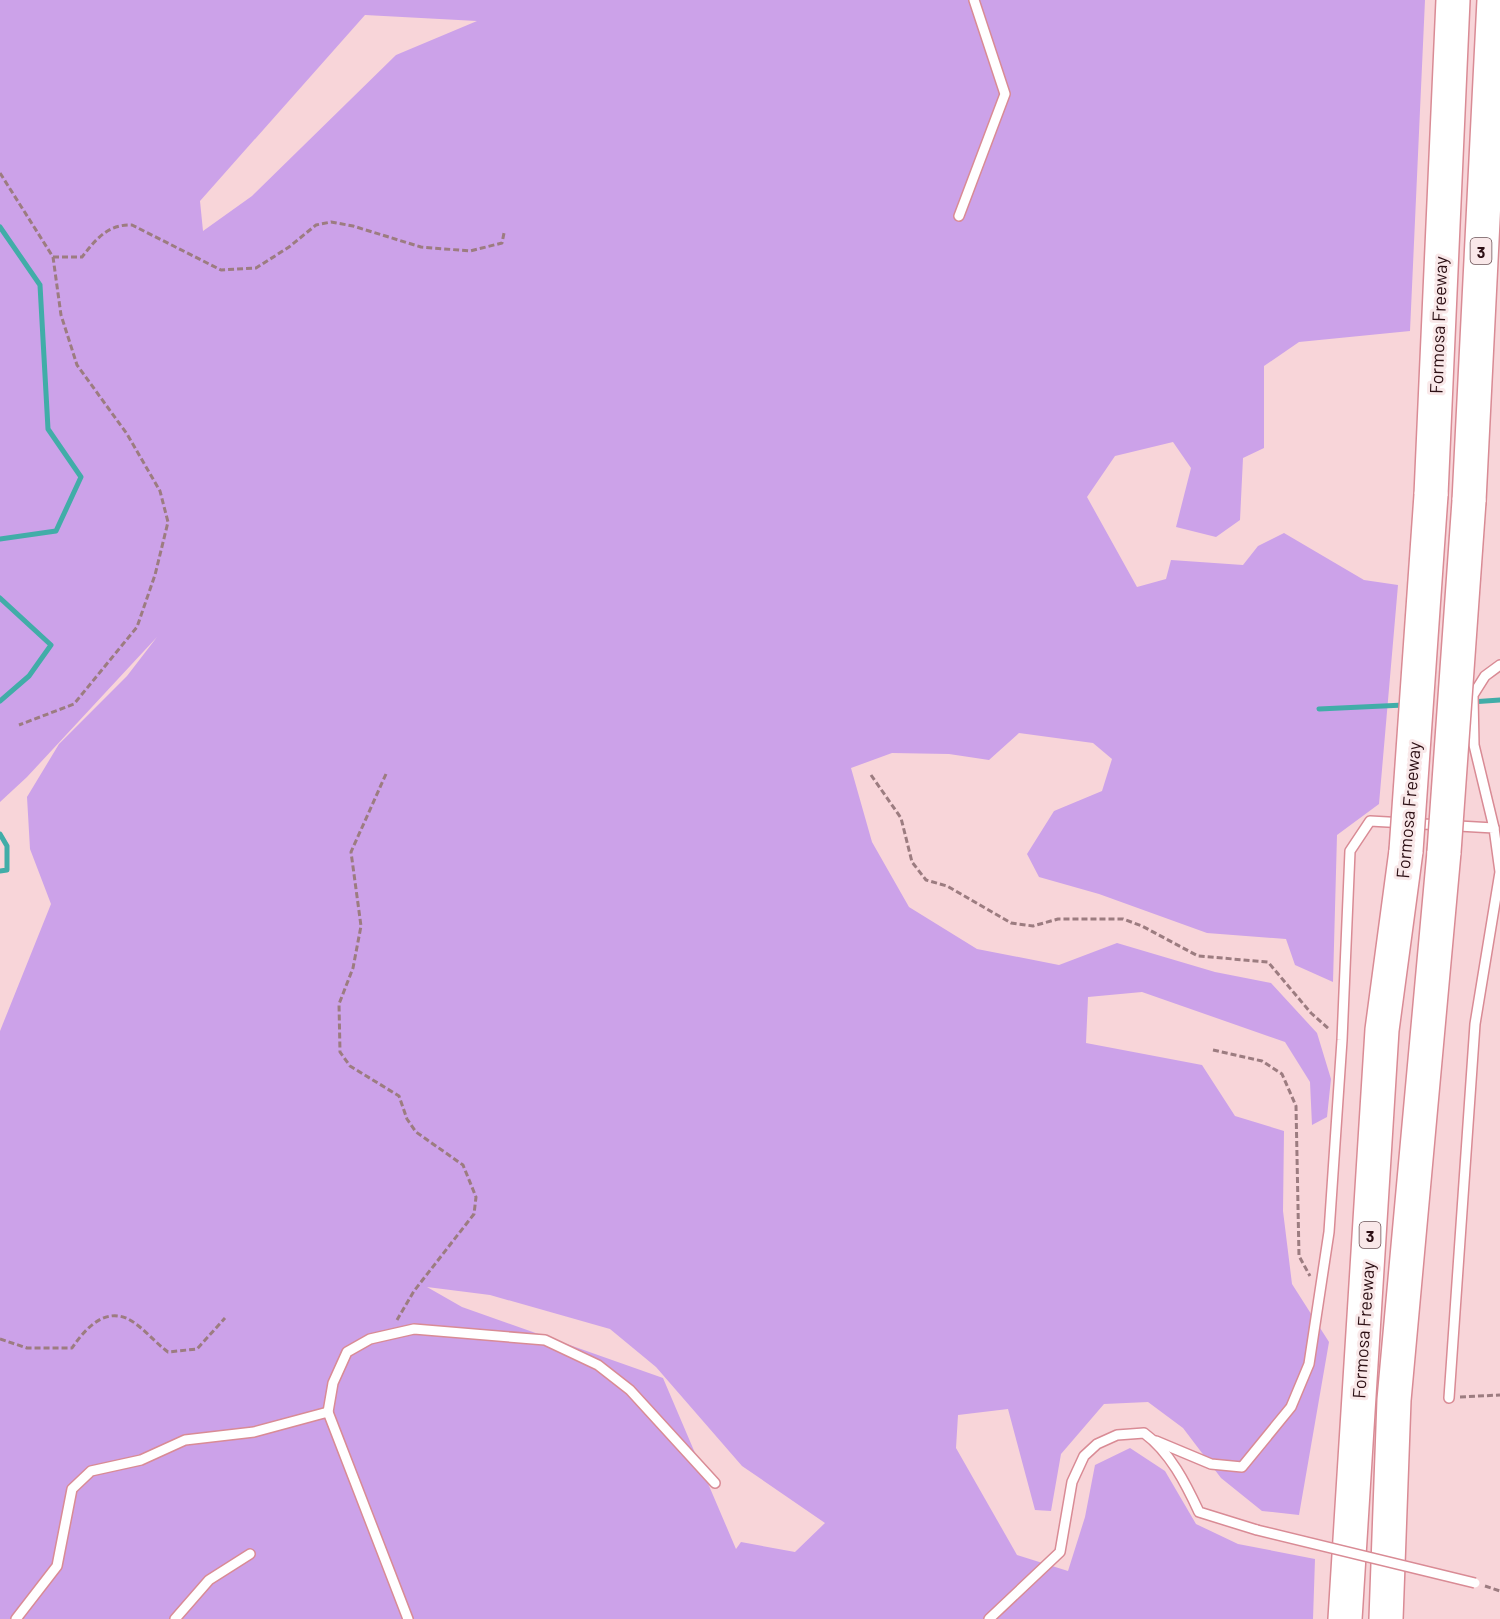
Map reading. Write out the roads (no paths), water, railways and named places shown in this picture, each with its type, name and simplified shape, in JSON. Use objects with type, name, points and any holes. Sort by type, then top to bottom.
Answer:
[{"type":"highway","name":"Formosa Freeway","points":[[1345,1619],[1382,1030],[1407,851],[1431,495],[1453,0]]},
{"type":"highway","name":"Formosa Freeway","points":[[1386,1619],[1394,1400],[1444,852],[1469,501],[1494,0]]},
{"type":"lane","points":[[959,216],[1005,94],[975,0]]},
{"type":"lane","points":[[1449,1398],[1475,1024],[1500,872],[1494,828],[1474,745],[1473,695],[1485,676],[1500,665]]},
{"type":"lane","points":[[989,1619],[1060,1552],[1072,1482],[1084,1456],[1097,1444],[1117,1435],[1144,1433],[1156,1441],[1211,1464],[1242,1467],[1291,1407],[1309,1364],[1329,1232],[1342,1040],[1350,851],[1370,821],[1494,828]]},
{"type":"lane","points":[[408,1619],[328,1412],[333,1383],[347,1352],[370,1339],[414,1329],[545,1340],[598,1365],[630,1390],[715,1483]]},
{"type":"lane","points":[[16,1619],[57,1566],[72,1489],[91,1471],[141,1460],[185,1440],[254,1432],[328,1412]]},
{"type":"lane","points":[[1156,1441],[1187,1485],[1199,1512],[1257,1530],[1475,1583]]},
{"type":"lane","points":[[175,1619],[209,1580],[250,1554]]},
{"type":"waterway","points":[[0,227],[40,285],[48,429],[81,477],[56,531],[0,539]]},
{"type":"waterway","points":[[0,598],[51,645],[29,676],[0,701]]},
{"type":"waterway","points":[[1471,702],[1500,700]]},
{"type":"waterway","points":[[1319,709],[1404,705]]},
{"type":"waterway","points":[[0,834],[7,846],[7,870],[0,871]]}]
